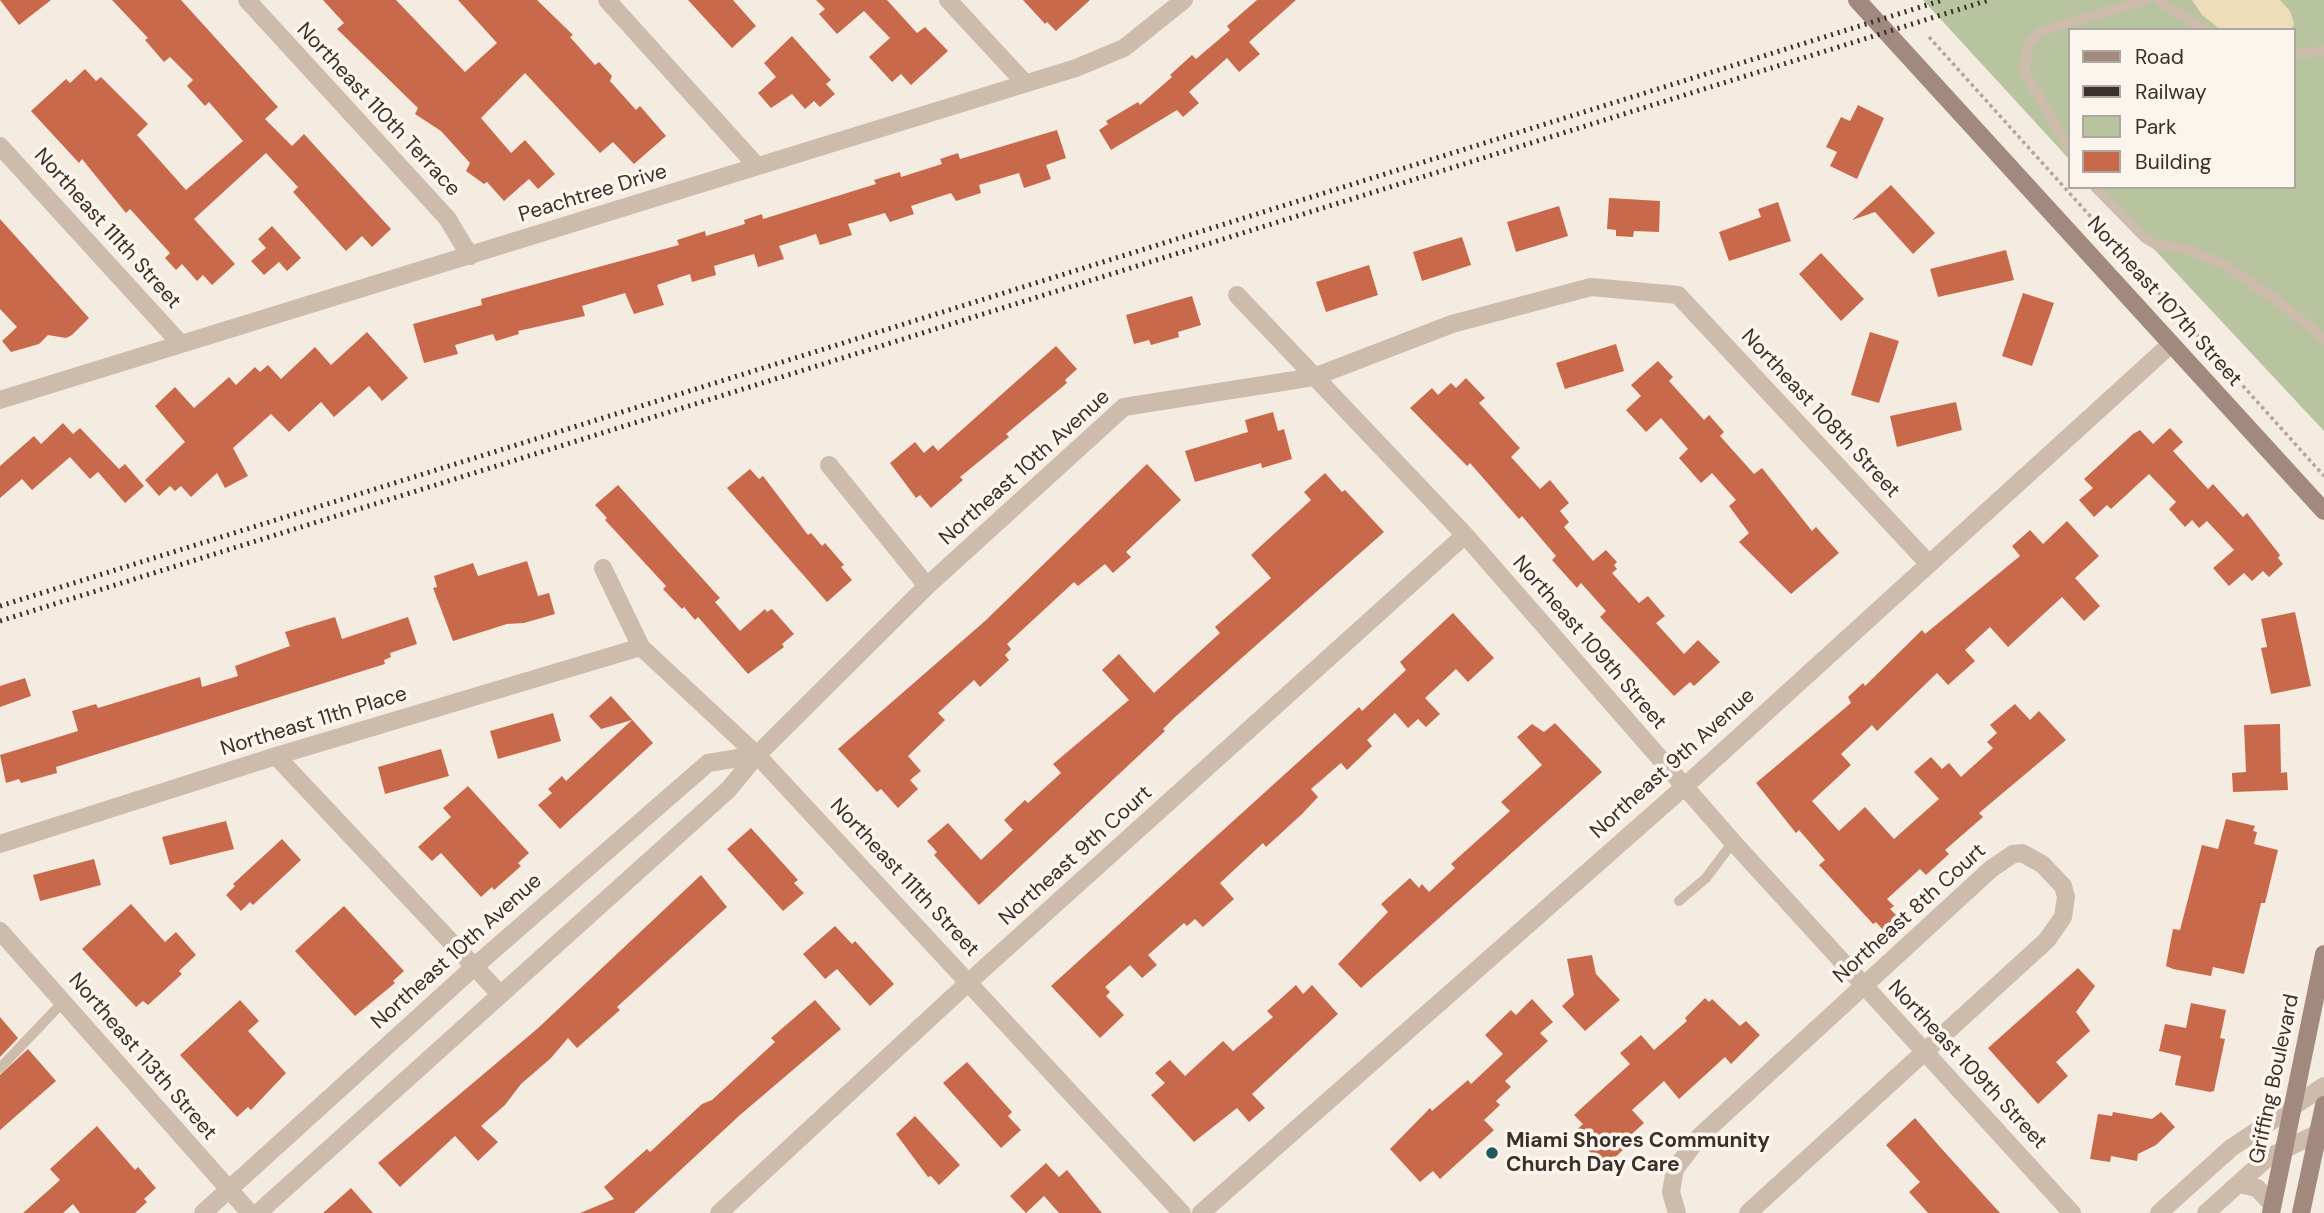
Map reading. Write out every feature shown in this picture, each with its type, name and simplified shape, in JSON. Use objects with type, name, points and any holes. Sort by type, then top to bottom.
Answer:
[{"type":"street","name":"Northeast 110th Terrace","points":[[247,0],[447,218],[470,256]]},
{"type":"street","points":[[607,0],[757,166]]},
{"type":"street","points":[[948,0],[1025,83]]},
{"type":"street","name":"Peachtree Drive","points":[[0,400],[1076,68],[1124,48],[1184,0]]},
{"type":"street","name":"Northeast 107th Street","points":[[1857,0],[2324,511]]},
{"type":"street","name":"Northeast 111th Street","points":[[0,146],[180,343]]},
{"type":"street","name":"Northeast 10th Avenue","points":[[258,1213],[499,993],[728,790],[757,755],[927,586],[1124,407],[1314,377],[1452,324],[1591,287],[1678,295]]},
{"type":"street","name":"Northeast 109th Street","points":[[1237,295],[1465,535],[1733,842],[2072,1213]]},
{"type":"street","name":"Northeast 108th Street","points":[[1678,295],[1930,564]]},
{"type":"street","name":"Northeast 9th Avenue","points":[[1201,1213],[1684,787],[2171,344]]},
{"type":"street","points":[[829,465],[927,586]]},
{"type":"street","name":"Northeast 9th Court","points":[[719,1213],[970,981],[1465,535]]},
{"type":"street","name":"Northeast 111th Street","points":[[603,568],[641,647],[757,755],[970,981],[1182,1213]]},
{"type":"street","name":"Northeast 11th Place","points":[[0,844],[276,756],[641,647]]},
{"type":"street","name":"Northeast 10th Avenue","points":[[203,1213],[474,967],[708,763],[757,755]]},
{"type":"street","points":[[276,756],[499,993]]},
{"type":"street","name":"Northeast 8th Court","points":[[1677,1213],[1673,1203],[1672,1181],[1675,1169],[1687,1149],[1991,869],[2013,854],[2032,856],[2053,873],[2063,886],[2066,897],[2063,917],[2056,930],[1748,1213]]},
{"type":"street","name":"Northeast 113th Street","points":[[0,930],[250,1213]]},
{"type":"street","name":"Griffing Boulevard","points":[[2272,1208],[2324,954]]},
{"type":"street","points":[[2159,1213],[2231,1149],[2324,1086]]},
{"type":"street","points":[[2301,1213],[2324,1105]]},
{"type":"street","points":[[2206,1213],[2267,1158],[2284,1147],[2318,1133]]},
{"type":"street","points":[[2239,1184],[2256,1188],[2272,1208]]},
{"type":"lane","points":[[2068,147],[2024,71],[2029,43],[2040,32],[2146,0]]},
{"type":"lane","points":[[2158,0],[2203,28]]},
{"type":"lane","points":[[2296,54],[2324,51]]},
{"type":"lane","points":[[2097,189],[2145,238],[2155,244],[2190,250],[2225,266],[2282,304],[2324,339]]},
{"type":"lane","points":[[1679,901],[1706,878],[1733,842]]},
{"type":"lane","points":[[0,1068],[63,1002]]},
{"type":"path","points":[[1929,37],[2324,476]]},
{"type":"green space","points":[[1923,0],[2324,0],[2324,431],[2098,189],[2296,189],[2296,28],[2068,28],[2068,158]]},
{"type":"sand","points":[[2192,0],[2280,0],[2290,11],[2294,24],[2292,28],[2218,28],[2202,15]]},
{"type":"building","points":[[0,0],[51,0],[19,25]]},
{"type":"building","points":[[112,0],[181,0],[278,107],[265,119],[292,146],[304,134],[391,229],[372,247],[362,236],[346,251],[293,192],[298,187],[266,153],[194,219],[235,264],[212,285],[203,275],[197,281],[182,264],[176,270],[165,258],[170,253],[130,209],[126,213],[82,159],[79,163],[31,111],[66,79],[70,83],[85,69],[96,81],[101,77],[148,124],[137,135],[186,190],[243,141],[209,102],[205,106],[187,86],[193,80],[170,57],[164,62],[145,40],[148,38]]},
{"type":"building","points":[[323,0],[396,0],[465,72],[497,43],[458,0],[537,0],[573,35],[570,37],[595,65],[599,62],[612,76],[610,81],[636,110],[640,106],[666,136],[634,164],[613,142],[600,153],[525,73],[481,118],[511,153],[525,140],[555,174],[538,189],[529,179],[504,201],[487,182],[484,184],[466,171],[470,163],[441,131],[415,114],[418,108],[337,29],[344,23]]},
{"type":"building","points":[[688,0],[733,0],[756,26],[732,48]]},
{"type":"building","points":[[816,0],[887,0],[917,33],[925,27],[948,51],[911,85],[901,74],[892,82],[869,57],[890,38],[864,11],[837,34],[819,14],[825,9]]},
{"type":"building","points":[[1023,0],[1090,0],[1056,31],[1047,22],[1045,24]]},
{"type":"building","points":[[1257,0],[1296,0],[1249,42],[1260,54],[1239,72],[1227,58],[1189,92],[1199,103],[1183,117],[1177,110],[1111,150],[1099,130],[1108,124],[1106,121],[1138,102],[1140,105],[1192,55],[1196,59],[1230,30],[1227,26]]},
{"type":"building","points":[[792,36],[831,80],[826,84],[835,94],[820,107],[814,101],[805,109],[792,94],[771,108],[758,93],[776,77],[764,63]]},
{"type":"building","points":[[1858,105],[1884,118],[1857,179],[1830,166],[1837,152],[1826,147],[1841,117],[1850,121]]},
{"type":"building","points":[[1057,130],[1066,158],[1046,165],[1051,179],[1024,188],[1019,173],[979,185],[981,193],[956,201],[951,193],[911,206],[914,214],[890,222],[885,213],[848,224],[852,235],[820,245],[816,234],[779,246],[784,259],[758,267],[754,254],[714,266],[716,275],[692,282],[690,274],[657,285],[664,305],[634,314],[625,293],[582,306],[585,316],[518,331],[519,334],[496,341],[493,334],[455,345],[458,354],[424,363],[413,324],[482,305],[481,299],[679,245],[677,240],[705,231],[706,236],[745,224],[744,220],[762,214],[763,219],[876,184],[874,180],[900,172],[901,177],[942,164],[940,159],[958,153],[960,159]]},
{"type":"building","points":[[1891,185],[1935,233],[1913,254],[1875,212],[1852,220]]},
{"type":"building","points":[[1609,198],[1660,201],[1659,232],[1634,231],[1633,237],[1616,236],[1616,230],[1607,229]]},
{"type":"building","points":[[1778,202],[1791,241],[1729,261],[1719,232],[1761,217],[1758,209]]},
{"type":"building","points":[[1559,206],[1568,236],[1516,252],[1507,222]]},
{"type":"building","points":[[0,219],[89,318],[72,335],[66,338],[48,335],[39,344],[11,352],[2,341],[17,327],[0,309]]},
{"type":"building","points":[[272,226],[301,258],[287,271],[279,262],[264,275],[251,261],[266,248],[258,239]]},
{"type":"building","points":[[1462,237],[1471,265],[1422,281],[1413,252]]},
{"type":"building","points":[[2006,250],[2014,280],[1938,297],[1930,269]]},
{"type":"building","points":[[1821,253],[1864,299],[1841,321],[1799,274]]},
{"type":"building","points":[[1369,265],[1378,295],[1326,312],[1316,282]]},
{"type":"building","points":[[2023,293],[2054,303],[2032,366],[2002,356]]},
{"type":"building","points":[[1192,296],[1201,325],[1178,332],[1179,337],[1151,345],[1149,340],[1134,344],[1126,315]]},
{"type":"building","points":[[367,332],[408,378],[382,401],[369,386],[334,417],[321,402],[289,432],[271,414],[233,448],[248,476],[225,488],[217,473],[191,497],[181,486],[175,491],[170,486],[159,496],[145,480],[185,442],[155,406],[175,387],[194,408],[229,377],[236,385],[255,367],[260,372],[268,365],[281,379],[315,347],[331,365]]},
{"type":"building","points":[[1870,332],[1899,341],[1879,403],[1851,395]]},
{"type":"building","points":[[1616,344],[1624,371],[1565,389],[1556,363]]},
{"type":"building","points":[[1056,346],[1077,369],[1065,380],[1067,383],[1006,434],[1009,437],[960,477],[963,480],[931,508],[920,495],[916,498],[890,463],[915,442],[924,453],[933,445],[938,451]]},
{"type":"building","points":[[1658,361],[1673,377],[1669,381],[1704,420],[1709,415],[1724,432],[1720,436],[1754,474],[1762,468],[1812,531],[1816,527],[1839,553],[1791,594],[1739,542],[1749,533],[1729,506],[1736,500],[1712,473],[1701,483],[1679,458],[1688,449],[1661,418],[1646,432],[1626,410],[1641,396],[1631,385]]},
{"type":"building","points":[[1466,378],[1485,398],[1479,403],[1520,448],[1511,457],[1540,489],[1550,480],[1569,503],[1560,511],[1569,522],[1564,527],[1593,561],[1606,550],[1617,562],[1614,565],[1617,569],[1612,573],[1639,603],[1648,596],[1665,616],[1656,623],[1684,654],[1698,640],[1720,662],[1694,686],[1690,682],[1674,696],[1600,617],[1606,611],[1581,583],[1577,588],[1552,560],[1556,556],[1522,516],[1519,519],[1470,463],[1467,466],[1410,408],[1432,388],[1438,395],[1451,383],[1456,388]]},
{"type":"building","points":[[1956,402],[1962,430],[1897,447],[1890,416]]},
{"type":"building","points":[[1273,412],[1278,431],[1284,429],[1292,459],[1262,468],[1261,463],[1195,482],[1185,451],[1248,432],[1245,420]]},
{"type":"building","points":[[63,423],[73,434],[80,428],[119,469],[125,464],[144,486],[125,503],[98,472],[90,479],[70,457],[32,490],[22,479],[0,498],[0,466],[34,436],[41,444]]},
{"type":"building","points":[[2170,428],[2183,442],[2173,451],[2208,489],[2213,484],[2243,517],[2247,513],[2280,555],[2278,558],[2283,564],[2269,577],[2263,571],[2252,581],[2244,573],[2229,586],[2213,568],[2234,550],[2207,521],[2199,528],[2192,520],[2185,527],[2169,509],[2176,502],[2149,474],[2111,509],[2107,505],[2094,517],[2079,500],[2093,488],[2084,479],[2133,434],[2140,430],[2153,444]]},
{"type":"building","points":[[1147,464],[1181,500],[1126,552],[1131,557],[1113,573],[1105,564],[1078,586],[1074,582],[1007,644],[1011,649],[1005,655],[1009,660],[980,687],[974,680],[938,713],[945,720],[908,756],[921,771],[910,780],[918,789],[898,808],[881,789],[877,792],[838,749],[985,621]]},
{"type":"building","points":[[750,469],[759,479],[763,476],[808,535],[811,533],[822,546],[825,543],[844,565],[841,567],[852,580],[827,602],[727,488]]},
{"type":"building","points":[[1325,473],[1342,492],[1345,490],[1384,532],[1174,718],[1163,729],[1165,731],[979,905],[934,855],[937,852],[927,841],[948,823],[981,860],[1013,830],[1004,820],[1025,800],[1028,803],[1061,773],[1053,764],[1129,700],[1102,670],[1119,654],[1154,693],[1220,633],[1215,627],[1271,578],[1251,555],[1311,500],[1304,492]]},
{"type":"building","points":[[618,485],[720,598],[715,602],[740,631],[765,609],[767,612],[772,609],[794,634],[782,644],[784,647],[748,674],[698,617],[695,620],[663,589],[666,586],[605,520],[607,518],[595,505]]},
{"type":"building","points":[[2067,521],[2099,556],[2075,578],[2100,606],[2084,621],[2062,597],[2008,647],[1990,627],[1965,650],[1975,661],[1948,685],[1937,673],[1877,731],[1872,725],[1841,754],[1851,765],[1812,801],[1839,831],[1865,807],[1894,839],[1939,799],[1914,772],[1931,757],[1942,769],[1949,763],[1961,777],[1993,748],[1987,742],[1997,733],[1990,725],[2015,704],[2030,720],[2039,711],[2066,740],[1979,813],[1983,817],[1945,850],[1949,854],[1926,875],[1920,869],[1887,899],[1894,906],[1890,909],[1906,925],[1891,939],[1876,922],[1873,924],[1819,865],[1825,860],[1799,830],[1796,833],[1756,783],[1851,703],[1848,697],[1863,683],[1865,686],[1922,630],[1925,634],[2020,556],[2012,546],[2030,530],[2043,544]]},
{"type":"building","points":[[527,561],[538,596],[549,593],[555,614],[524,623],[507,624],[453,641],[433,588],[437,587],[434,576],[473,563],[478,576]]},
{"type":"building","points":[[2295,612],[2311,686],[2271,694],[2261,648],[2267,647],[2261,619]]},
{"type":"building","points":[[1453,613],[1494,658],[1468,682],[1456,669],[1425,698],[1440,714],[1426,727],[1418,719],[1408,728],[1395,713],[1367,740],[1372,746],[1347,770],[1341,763],[1311,789],[1318,797],[1302,814],[1266,847],[1263,843],[1220,883],[1234,899],[1203,927],[1195,919],[1187,926],[1184,923],[1148,955],[1157,965],[1142,978],[1130,965],[1105,987],[1110,992],[1106,996],[1124,1015],[1100,1038],[1051,986],[1359,707],[1362,711],[1406,670],[1400,662]]},
{"type":"building","points":[[335,617],[342,639],[408,617],[417,644],[390,653],[391,657],[384,660],[385,664],[56,767],[57,773],[21,783],[19,779],[6,783],[0,755],[78,731],[72,711],[96,704],[98,708],[200,677],[202,687],[238,676],[235,666],[290,646],[285,632]]},
{"type":"building","points":[[25,678],[31,696],[0,707],[0,686]]},
{"type":"building","points":[[611,696],[653,743],[560,829],[538,805],[552,793],[548,789],[562,776],[566,781],[632,720],[601,729],[589,716]]},
{"type":"building","points":[[553,713],[561,741],[498,759],[490,731]]},
{"type":"building","points":[[1555,723],[1602,772],[1361,988],[1338,964],[1388,912],[1381,904],[1410,878],[1419,888],[1422,884],[1429,892],[1455,868],[1451,864],[1510,811],[1501,802],[1542,765],[1517,737],[1532,724],[1544,732]]},
{"type":"building","points":[[2280,724],[2281,773],[2287,772],[2288,790],[2233,792],[2232,773],[2246,772],[2244,725]]},
{"type":"building","points":[[441,749],[449,776],[385,794],[378,767]]},
{"type":"building","points":[[468,786],[529,853],[518,863],[521,866],[494,890],[492,887],[481,897],[441,853],[432,861],[418,847],[451,817],[443,808]]},
{"type":"building","points":[[2226,819],[2255,826],[2253,831],[2257,832],[2254,844],[2278,850],[2265,903],[2261,903],[2244,974],[2213,967],[2211,976],[2173,969],[2166,966],[2173,929],[2180,930],[2202,845],[2218,849]]},
{"type":"building","points":[[226,821],[234,849],[170,865],[162,837]]},
{"type":"building","points":[[751,828],[798,880],[794,883],[804,893],[783,911],[727,849]]},
{"type":"building","points":[[282,839],[301,860],[253,905],[250,902],[241,911],[226,895],[235,886],[233,884]]},
{"type":"building","points":[[94,859],[101,885],[40,901],[33,875]]},
{"type":"building","points":[[701,875],[727,907],[617,1007],[620,1010],[577,1048],[568,1038],[551,1058],[521,1084],[505,1105],[481,1126],[498,1142],[478,1161],[455,1136],[400,1187],[378,1163],[537,1029]]},
{"type":"building","points":[[131,904],[165,942],[176,932],[196,955],[179,971],[182,974],[148,1005],[143,1001],[136,1007],[82,949]]},
{"type":"building","points":[[344,906],[404,971],[393,981],[395,983],[355,1016],[295,951]]},
{"type":"building","points":[[835,926],[852,944],[855,941],[894,984],[870,1006],[837,969],[825,979],[803,954]]},
{"type":"building","points":[[1592,955],[1596,974],[1620,1000],[1585,1031],[1562,1006],[1574,995],[1567,959]]},
{"type":"building","points":[[2078,968],[2095,986],[2076,1012],[2090,1031],[2056,1062],[2068,1076],[2038,1104],[1988,1048]]},
{"type":"building","points":[[1296,985],[1303,994],[1312,985],[1338,1014],[1252,1094],[1265,1108],[1249,1122],[1237,1108],[1194,1142],[1151,1095],[1165,1083],[1155,1073],[1170,1060],[1185,1076],[1223,1041],[1233,1051],[1273,1017],[1267,1011]]},
{"type":"building","points":[[1705,998],[1709,1002],[1712,999],[1740,1026],[1746,1021],[1760,1035],[1731,1064],[1725,1057],[1679,1099],[1664,1081],[1632,1110],[1644,1123],[1624,1141],[1628,1145],[1604,1168],[1573,1133],[1583,1124],[1574,1115],[1630,1064],[1620,1053],[1641,1035],[1654,1050],[1687,1021],[1685,1018]]},
{"type":"building","points":[[1532,999],[1553,1022],[1540,1033],[1548,1041],[1505,1081],[1511,1087],[1496,1101],[1500,1105],[1484,1120],[1494,1130],[1440,1179],[1433,1171],[1420,1182],[1390,1149],[1430,1108],[1432,1111],[1468,1080],[1471,1084],[1503,1054],[1485,1035],[1511,1010],[1516,1015]]},
{"type":"building","points":[[240,1000],[259,1021],[248,1031],[286,1073],[251,1110],[248,1107],[237,1117],[180,1055]]},
{"type":"building","points":[[815,1000],[841,1029],[740,1115],[634,1213],[580,1213],[614,1199],[604,1187],[647,1149],[650,1152],[702,1104],[712,1100],[775,1042],[771,1038]]},
{"type":"building","points":[[2191,1003],[2226,1010],[2220,1038],[2225,1039],[2214,1091],[2210,1092],[2175,1085],[2181,1056],[2159,1051],[2165,1024],[2186,1028]]},
{"type":"building","points":[[0,1017],[18,1038],[0,1057]]},
{"type":"building","points":[[28,1049],[56,1081],[0,1130],[0,1075]]},
{"type":"building","points":[[967,1062],[1012,1112],[1008,1116],[1021,1130],[1001,1148],[943,1083]]},
{"type":"building","points":[[2113,1112],[2152,1119],[2161,1112],[2175,1127],[2156,1145],[2138,1154],[2137,1161],[2111,1156],[2110,1162],[2090,1159],[2098,1114],[2112,1116]]},
{"type":"building","points":[[915,1116],[960,1165],[939,1185],[931,1176],[928,1177],[896,1134]]},
{"type":"building","points":[[1915,1118],[2000,1213],[1928,1213],[1909,1192],[1920,1182],[1886,1145]]},
{"type":"building","points":[[97,1126],[135,1170],[138,1167],[156,1188],[144,1199],[147,1202],[135,1213],[80,1213],[73,1204],[63,1213],[23,1213],[60,1180],[50,1169]]},
{"type":"building","points":[[1046,1163],[1059,1177],[1067,1170],[1102,1213],[1059,1213],[1044,1196],[1026,1213],[1010,1196]]},
{"type":"building","points":[[351,1188],[373,1213],[323,1213]]},
{"type":"railway","points":[[0,606],[1943,0]]},
{"type":"railway","points":[[0,621],[1989,0]]},
{"type":"place","name":"Miami Shores Community Church Day Care","points":[[1492,1153]]}]
